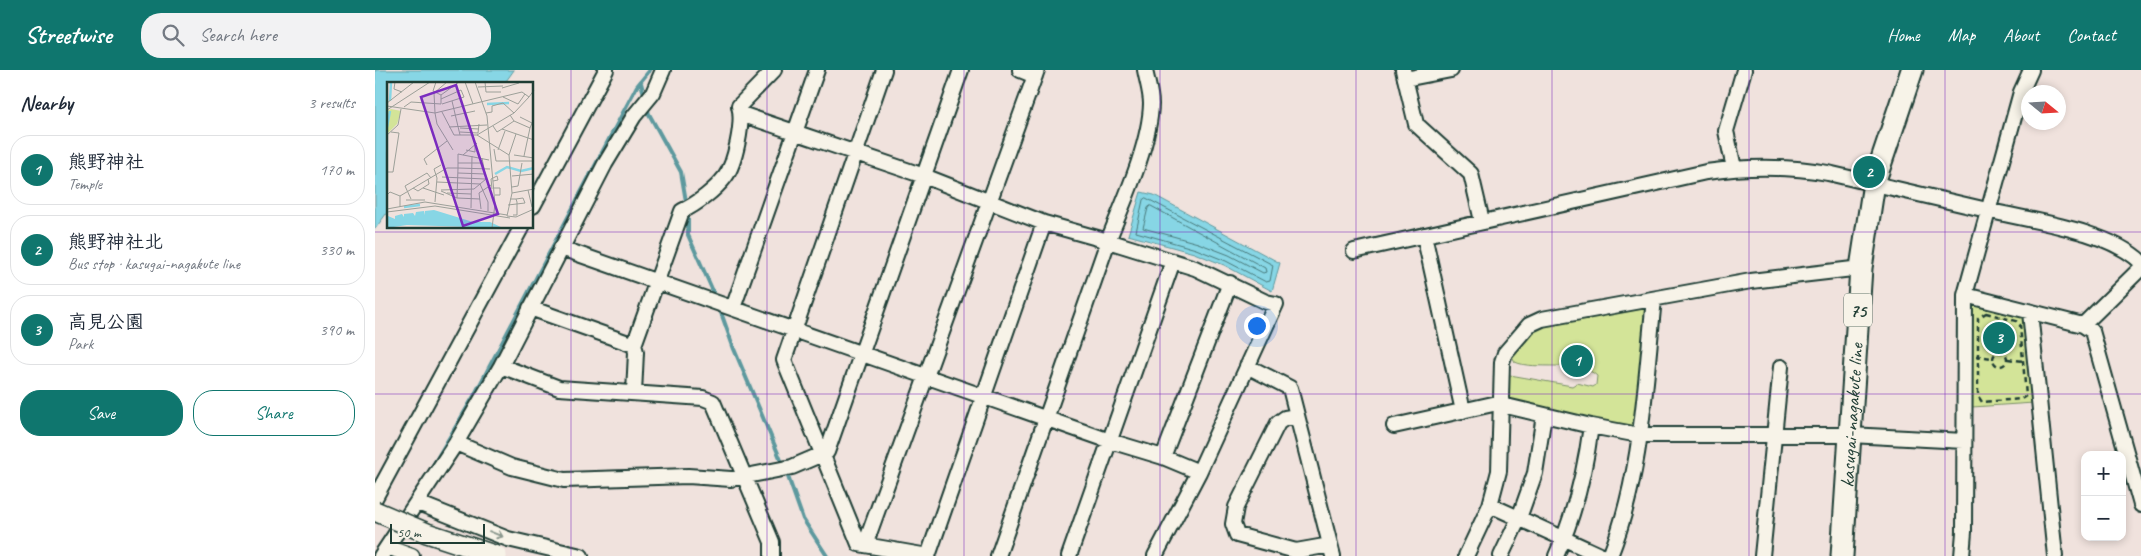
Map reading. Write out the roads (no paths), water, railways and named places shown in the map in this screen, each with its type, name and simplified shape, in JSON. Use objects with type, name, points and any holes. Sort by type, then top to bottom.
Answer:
[{"type":"main road","name":"kasugai-nagakute line","points":[[1841,556],[1861,268],[1874,183],[1911,70]]},
{"type":"main road","points":[[375,511],[434,536],[497,556]]},
{"type":"street","points":[[534,204],[606,70]]},
{"type":"street","points":[[412,556],[384,551],[418,504],[501,366],[605,164],[634,116],[653,93],[663,70]]},
{"type":"street","points":[[634,393],[636,352],[633,345],[687,209],[725,177],[738,141],[741,114],[739,106],[774,70]]},
{"type":"street","points":[[723,304],[794,132],[817,70]]},
{"type":"street","points":[[884,70],[793,329],[784,360],[859,544],[928,556],[1044,223]]},
{"type":"street","points":[[456,443],[512,467],[564,480],[688,476],[731,479],[785,469],[822,456],[827,452],[961,70]]},
{"type":"street","points":[[865,546],[988,200],[1036,73],[1020,70]]},
{"type":"street","points":[[998,556],[1048,419],[1108,241],[1133,178],[1148,126],[1151,104],[1145,70]]},
{"type":"street","points":[[1451,70],[1404,75],[1416,124],[1471,174],[1482,221]]},
{"type":"street","points":[[1733,168],[1726,131],[1744,70]]},
{"type":"street","points":[[1962,556],[1964,532],[1965,295],[2021,92],[2031,70]]},
{"type":"street","points":[[741,114],[923,176],[1044,223],[1173,261],[1230,283],[1266,302],[1276,304],[1199,472],[1155,556]]},
{"type":"street","points":[[1354,251],[1482,221],[1733,168],[1793,167],[1874,183],[2057,226],[2105,240],[2135,256],[2141,262]]},
{"type":"street","points":[[375,498],[520,229]]},
{"type":"street","points":[[1424,235],[1463,410]]},
{"type":"street","points":[[561,248],[1110,441],[1163,457],[1199,472]]},
{"type":"street","points":[[1069,556],[1173,261]]},
{"type":"street","points":[[1466,556],[1490,505],[1499,471],[1502,362],[1505,353],[1529,325],[1542,319],[1751,281],[1861,268]]},
{"type":"street","points":[[2083,325],[2141,268]]},
{"type":"street","points":[[1163,457],[1230,283]]},
{"type":"street","points":[[1965,295],[2083,325],[2092,331],[2140,500]]},
{"type":"street","points":[[1610,556],[1622,526],[1635,472],[1654,298]]},
{"type":"street","points":[[530,308],[633,345]]},
{"type":"street","points":[[2030,312],[2055,556]]},
{"type":"street","points":[[501,366],[559,388],[703,398],[713,402],[772,542],[772,556]]},
{"type":"street","points":[[1247,366],[1290,388],[1332,550],[1296,551],[1237,535],[1233,524],[1236,507],[1278,423],[1285,418],[1297,416]]},
{"type":"street","points":[[1762,556],[1781,367]]},
{"type":"street","points":[[1394,426],[1463,410],[1501,404],[1591,426],[1639,435],[1850,435],[1964,441]]},
{"type":"street","points":[[1501,556],[1519,518],[1535,473],[1544,415]]},
{"type":"street","points":[[1556,556],[1577,506],[1591,426]]},
{"type":"street","points":[[418,504],[508,539],[581,556]]},
{"type":"street","points":[[1490,505],[1602,556]]},
{"type":"water","points":[[375,70],[514,70],[505,82],[387,82],[387,213],[375,229]]},
{"type":"water","points":[[1141,192],[1154,195],[1280,263],[1272,291],[1224,265],[1194,253],[1128,235]]},
{"type":"waterway","points":[[426,477],[474,396],[637,86],[650,70]]},
{"type":"waterway","points":[[641,83],[645,98]]},
{"type":"waterway","points":[[647,107],[681,172],[688,213],[688,235],[716,298]]},
{"type":"waterway","points":[[719,307],[734,349],[783,465]]},
{"type":"waterway","points":[[786,471],[803,519],[827,556]]},
{"type":"place","name":"熊野神社北","points":[[1869,172]]},
{"type":"place","name":"高見公園","points":[[1999,338]]},
{"type":"place","name":"熊野神社","points":[[1577,361]]}]
